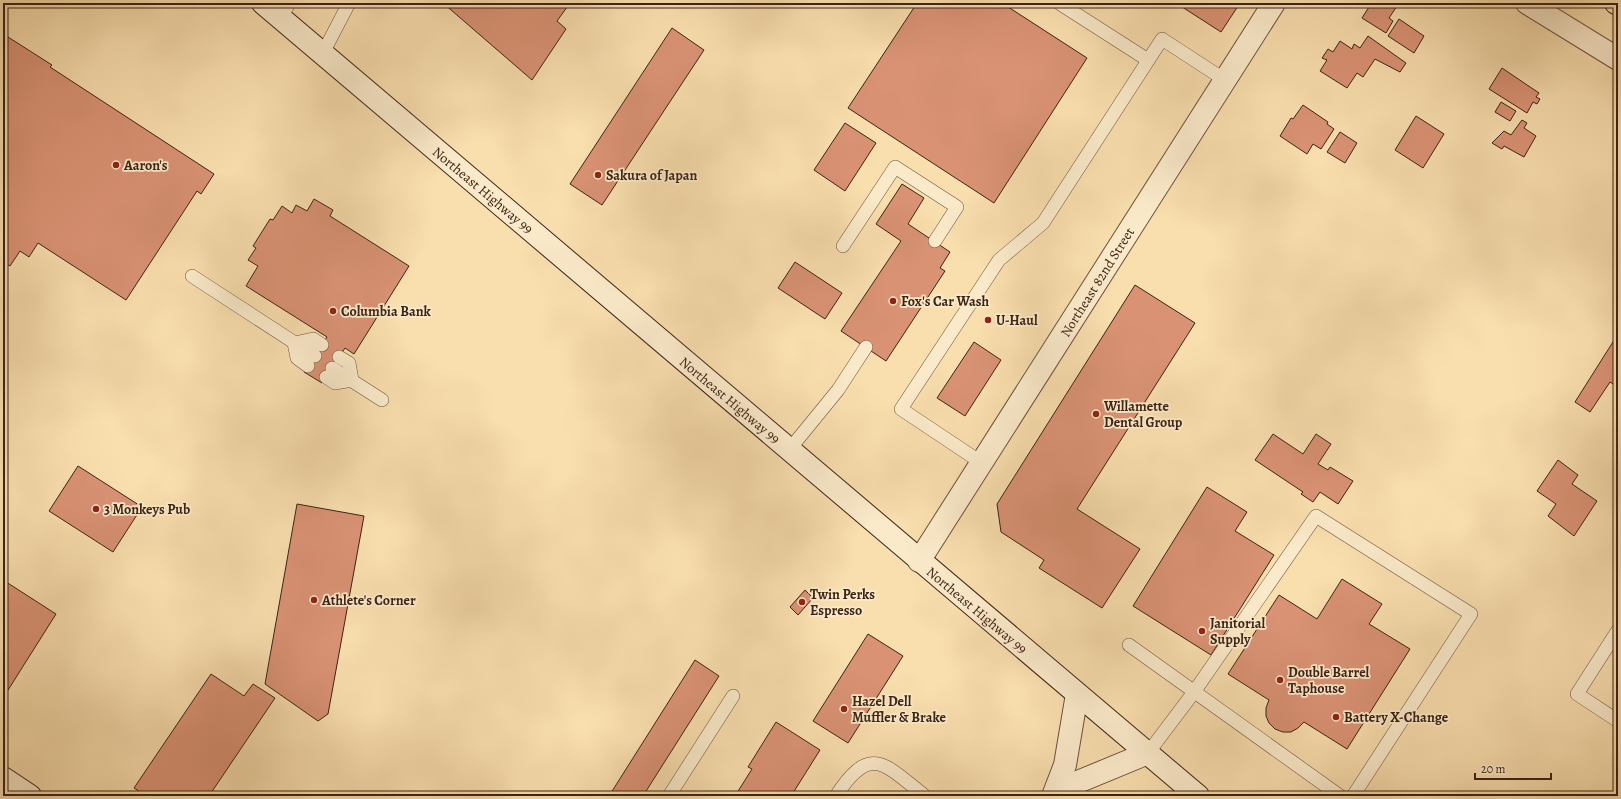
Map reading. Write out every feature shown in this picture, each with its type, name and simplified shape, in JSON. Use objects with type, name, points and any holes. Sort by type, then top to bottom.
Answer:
[{"type":"main road","name":"Northeast Highway 99","points":[[263,3],[285,10],[323,53],[919,562],[1198,796]]},
{"type":"main road","name":"Northeast 82nd Street","points":[[919,562],[1274,3]]},
{"type":"main road","points":[[1527,3],[1618,59]]},
{"type":"main road","points":[[1054,793],[1066,766],[1077,694]]},
{"type":"main road","points":[[1054,793],[1148,753]]},
{"type":"main road","points":[[3,778],[30,796]]},
{"type":"lane","points":[[323,53],[350,3]]},
{"type":"lane","points":[[1059,3],[1148,60]]},
{"type":"lane","points":[[982,463],[901,409],[999,260],[1043,223],[1162,39],[1225,80]]},
{"type":"lane","points":[[843,246],[894,167],[957,207],[935,241]]},
{"type":"lane","points":[[192,276],[294,343],[313,339],[322,345]]},
{"type":"lane","points":[[294,343],[297,358],[311,361]]},
{"type":"lane","points":[[789,450],[838,390],[866,347]]},
{"type":"lane","points":[[352,380],[349,363],[333,367],[335,383],[352,380],[382,400]]},
{"type":"lane","points":[[1148,753],[1194,692],[1316,516],[1471,614],[1353,796]]},
{"type":"lane","points":[[1618,630],[1577,694],[1618,720]]},
{"type":"lane","points":[[1129,645],[1340,796]]},
{"type":"lane","points":[[669,796],[733,696]]},
{"type":"lane","points":[[836,796],[848,778],[856,770],[865,765],[874,763],[887,767],[926,796]]},
{"type":"building","points":[[443,3],[570,3],[557,21],[566,29],[532,80]]},
{"type":"building","points":[[917,3],[1002,3],[1087,58],[994,203],[848,108]]},
{"type":"building","points":[[1176,3],[1240,3],[1221,32]]},
{"type":"building","points":[[1364,3],[1399,3],[1389,18],[1393,21],[1386,33],[1362,18],[1369,7]]},
{"type":"building","points":[[1399,19],[1424,36],[1414,53],[1388,36]]},
{"type":"building","points":[[672,28],[704,50],[602,205],[570,184]]},
{"type":"building","points":[[1368,36],[1406,63],[1400,72],[1375,59],[1363,77],[1357,73],[1347,88],[1320,71],[1327,60],[1322,58],[1328,49],[1333,52],[1340,41],[1352,49],[1354,44],[1360,48]]},
{"type":"building","points":[[3,37],[7,39],[8,37],[52,65],[50,67],[214,174],[201,194],[197,191],[126,300],[38,243],[29,257],[20,251],[10,266],[3,262]]},
{"type":"building","points":[[1502,68],[1539,93],[1536,97],[1540,99],[1537,104],[1533,102],[1527,113],[1489,89]]},
{"type":"building","points":[[1501,102],[1516,111],[1510,121],[1495,112]]},
{"type":"building","points":[[1303,105],[1328,122],[1327,124],[1334,129],[1321,149],[1313,144],[1307,154],[1280,136],[1291,118],[1293,119]]},
{"type":"building","points":[[1416,116],[1444,134],[1423,168],[1395,150]]},
{"type":"building","points":[[1522,120],[1527,123],[1524,128],[1536,136],[1524,157],[1504,146],[1502,149],[1492,143],[1504,131],[1511,135]]},
{"type":"building","points":[[845,123],[876,143],[845,191],[814,170]]},
{"type":"building","points":[[1340,132],[1357,143],[1345,163],[1327,152]]},
{"type":"building","name":"Fox's Car Wash","points":[[902,184],[924,198],[908,224],[950,252],[940,268],[945,271],[886,361],[841,331],[901,241],[876,224]]},
{"type":"building","name":"Columbia Bank","points":[[314,199],[333,210],[330,216],[409,266],[354,354],[345,348],[322,383],[304,372],[327,337],[246,286],[258,266],[248,260],[256,248],[253,246],[270,219],[273,220],[282,206],[292,213],[296,205],[307,211]]},
{"type":"building","points":[[795,262],[842,293],[825,319],[778,288]]},
{"type":"building","name":"Willamette Dental Group","points":[[1135,285],[1195,323],[1077,509],[1140,549],[1102,608],[1039,568],[1044,560],[1001,532],[997,504]]},
{"type":"building","points":[[1618,334],[1618,387],[1610,382],[1590,412],[1575,402]]},
{"type":"building","points":[[974,342],[1001,360],[965,416],[937,398]]},
{"type":"building","points":[[1273,434],[1303,454],[1316,434],[1331,444],[1318,464],[1328,470],[1330,467],[1353,481],[1338,504],[1320,492],[1313,502],[1301,494],[1303,492],[1255,460]]},
{"type":"building","points":[[1558,460],[1578,475],[1572,484],[1597,501],[1574,536],[1548,516],[1556,504],[1537,491]]},
{"type":"building","name":"3 Monkeys Pub","points":[[78,466],[142,507],[113,552],[49,511]]},
{"type":"building","points":[[1207,487],[1247,512],[1235,531],[1274,555],[1211,655],[1133,606]]},
{"type":"building","name":"Athlete's Corner","points":[[297,504],[364,516],[328,714],[318,721],[265,684]]},
{"type":"building","points":[[1342,579],[1382,604],[1369,624],[1410,649],[1347,749],[1304,722],[1291,732],[1283,732],[1275,729],[1269,723],[1266,716],[1266,708],[1269,700],[1228,674],[1279,595],[1317,619]]},
{"type":"building","points":[[3,580],[56,614],[3,698]]},
{"type":"building","name":"Twin Perks Espresso","points":[[805,590],[813,598],[798,615],[790,607]]},
{"type":"building","points":[[868,634],[903,656],[848,743],[813,721]]},
{"type":"building","points":[[695,660],[719,676],[643,796],[609,796]]},
{"type":"building","points":[[211,674],[244,696],[253,684],[275,698],[209,796],[147,796],[134,788]]},
{"type":"building","points":[[776,722],[820,750],[793,793],[797,795],[735,796],[752,769],[748,767]]},
{"type":"place","name":"Aaron's","points":[[116,165]]},
{"type":"place","name":"Sakura of Japan","points":[[598,175]]},
{"type":"place","name":"Fox's Car Wash","points":[[893,301]]},
{"type":"place","name":"Columbia Bank","points":[[333,311]]},
{"type":"place","name":"U-Haul","points":[[988,320]]},
{"type":"place","name":"Willamette Dental Group","points":[[1096,414]]},
{"type":"place","name":"3 Monkeys Pub","points":[[96,509]]},
{"type":"place","name":"Athlete's Corner","points":[[314,600]]},
{"type":"place","name":"Twin Perks Espresso","points":[[802,602]]},
{"type":"place","name":"Janitorial Supply","points":[[1202,631]]},
{"type":"place","name":"Double Barrel Taphouse","points":[[1280,680]]},
{"type":"place","name":"Hazel Dell Muffler & Brake","points":[[844,709]]},
{"type":"place","name":"Battery X-Change","points":[[1336,717]]}]
